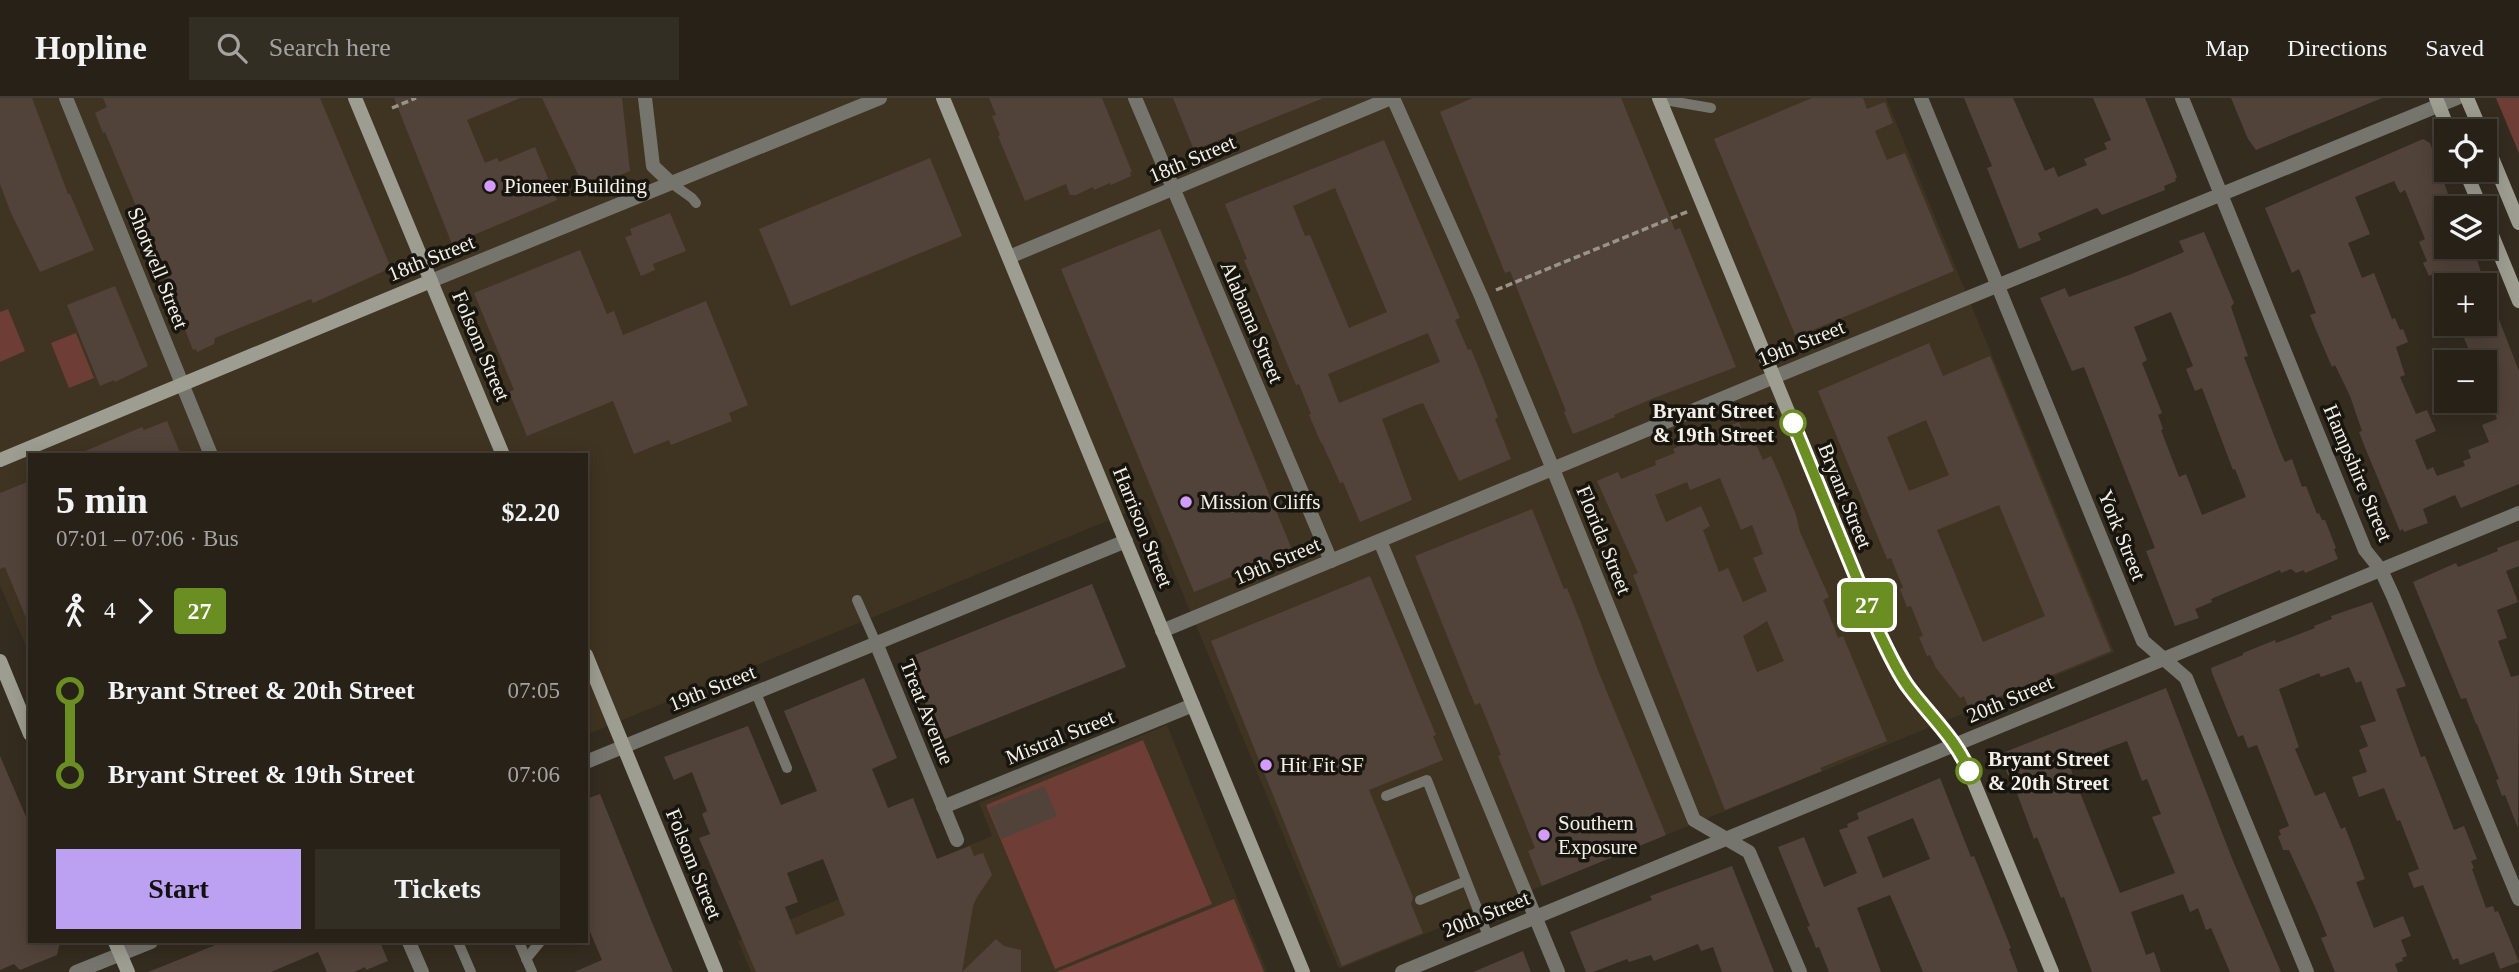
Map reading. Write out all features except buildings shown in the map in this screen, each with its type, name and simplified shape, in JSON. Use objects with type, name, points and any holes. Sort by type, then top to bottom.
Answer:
[{"type":"street","name":"Shotwell Street","points":[[66,98],[210,453]]},
{"type":"street","name":"Folsom Street","points":[[355,98],[502,453]]},
{"type":"street","points":[[645,98],[653,166],[671,183]]},
{"type":"street","name":"18th Street","points":[[0,460],[880,98]]},
{"type":"street","name":"Harrison Street","points":[[943,98],[1303,972]]},
{"type":"street","name":"Alabama Street","points":[[1135,98],[1331,561]]},
{"type":"street","name":"18th Street","points":[[1009,257],[1392,98]]},
{"type":"street","name":"Florida Street","points":[[1392,98],[1481,296],[1694,820],[1752,856],[1800,972]]},
{"type":"street","name":"York Street","points":[[1921,98],[2143,641],[2186,678],[2307,972]]},
{"type":"street","name":"Hampshire Street","points":[[2182,98],[2365,550],[2381,570],[2519,899]]},
{"type":"street","name":"19th Street","points":[[1162,631],[2221,194],[2437,102],[2457,98]]},
{"type":"street","points":[[2468,98],[2476,119]]},
{"type":"street","name":"Bryant Street","points":[[1659,99],[1884,644],[1908,687],[1965,761],[2052,972]]},
{"type":"street","points":[[2437,102],[2444,119]]},
{"type":"street","points":[[2497,170],[2519,223]]},
{"type":"street","points":[[2497,248],[2519,301]]},
{"type":"street","name":"20th Street","points":[[1402,972],[2519,513]]},
{"type":"street","name":"19th Street","points":[[588,761],[1126,541]]},
{"type":"street","points":[[1380,541],[1558,972]]},
{"type":"street","name":"Treat Avenue","points":[[876,643],[957,839]]},
{"type":"street","name":"Folsom Street","points":[[588,660],[716,972]]},
{"type":"street","points":[[0,661],[28,726]]},
{"type":"street","name":"Mistral Street","points":[[943,807],[1193,705]]},
{"type":"street","points":[[76,972],[118,948],[146,943]]},
{"type":"street","points":[[409,943],[422,972]]},
{"type":"street","points":[[118,948],[128,972]]},
{"type":"lane","points":[[1659,99],[1711,108]]},
{"type":"lane","points":[[671,183],[696,203]]},
{"type":"lane","name":"Treat Avenue","points":[[857,600],[876,643]]},
{"type":"lane","points":[[756,693],[787,768]]},
{"type":"lane","points":[[1386,796],[1427,780],[1488,936]]},
{"type":"lane","points":[[1420,900],[1466,881]]},
{"type":"lane","points":[[458,943],[471,972]]},
{"type":"lane","points":[[519,943],[531,972]]},
{"type":"lane","points":[[526,959],[539,943]]},
{"type":"path","points":[[392,108],[416,98]]},
{"type":"path","points":[[1481,296],[1703,205]]},
{"type":"shaded area","points":[[0,98],[1886,98],[2114,652],[1339,969],[1146,505],[588,734],[588,453],[28,453],[28,651],[0,585]]},
{"type":"shaded area","points":[[2496,98],[2519,98],[2519,153]]},
{"type":"shaded area","points":[[8,309],[25,351],[0,362],[0,312]]},
{"type":"shaded area","points":[[76,333],[94,378],[69,388],[51,343]]},
{"type":"shaded area","points":[[1167,725],[1267,972],[751,972],[738,941],[992,836],[979,803]]},
{"type":"shaded area","points":[[1143,740],[1212,904],[1055,969],[986,805]]},
{"type":"shaded area","points":[[1234,899],[1264,972],[1056,972]]},
{"type":"bus line","name":"27","points":[[1793,423],[1893,662],[1908,687],[1939,723],[1969,771]]},
{"type":"place","name":"Pioneer Building","points":[[490,186]]},
{"type":"place","name":"Bryant Street & 19th Street","points":[[1793,423]]},
{"type":"place","name":"Mission Cliffs","points":[[1186,502]]},
{"type":"place","name":"Hit Fit SF","points":[[1266,765]]},
{"type":"place","name":"Bryant Street & 20th Street","points":[[1969,771]]},
{"type":"place","name":"Southern Exposure","points":[[1544,835]]}]
